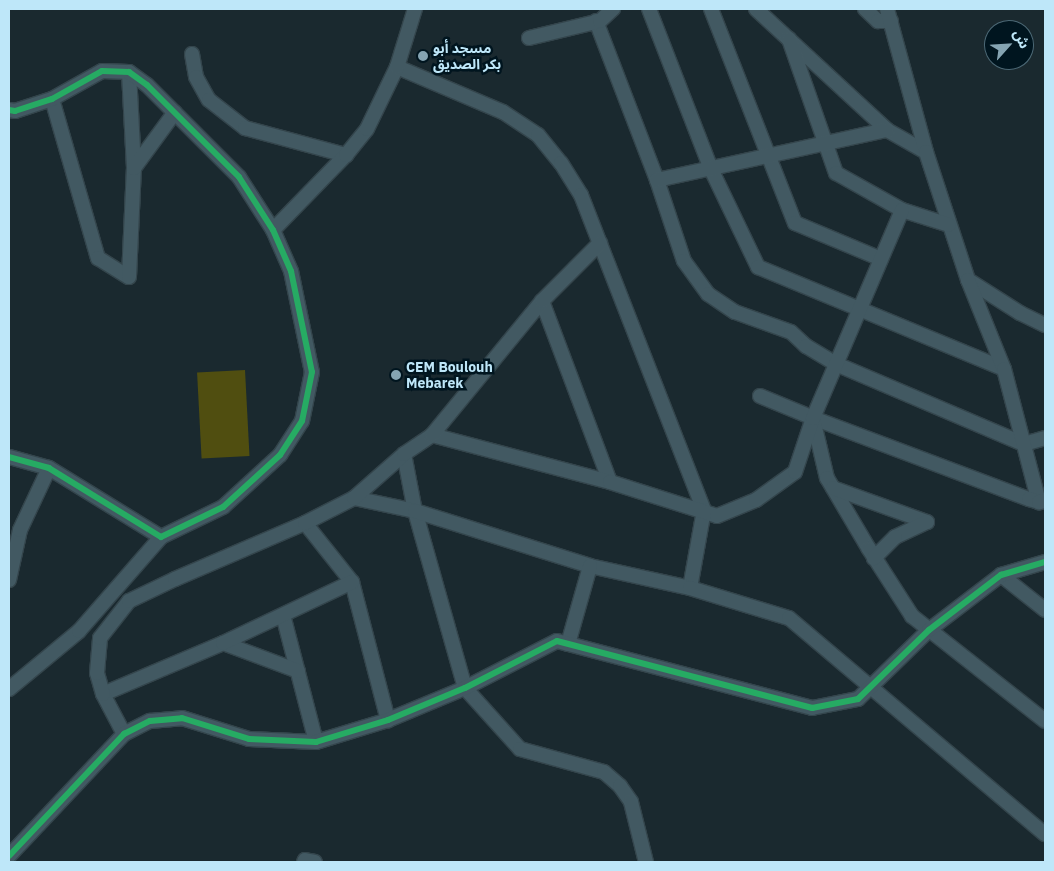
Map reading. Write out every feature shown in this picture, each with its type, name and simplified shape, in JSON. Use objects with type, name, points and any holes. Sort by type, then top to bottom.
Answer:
[{"type":"street","points":[[273,230],[346,154],[367,129],[396,67],[415,9]]},
{"type":"street","points":[[529,38],[596,22],[613,9]]},
{"type":"street","points":[[649,9],[711,168],[758,267],[1004,369]]},
{"type":"street","points":[[711,9],[795,224],[882,259]]},
{"type":"street","points":[[756,9],[887,130],[926,152]]},
{"type":"street","points":[[865,9],[878,20],[889,15],[926,152],[968,280],[1004,369],[1042,502]]},
{"type":"street","points":[[596,22],[657,180],[684,261],[708,294],[735,312],[790,332],[806,346],[836,364],[1024,444],[1045,438]]},
{"type":"street","points":[[789,39],[836,173],[902,210],[949,224]]},
{"type":"street","points":[[192,54],[196,77],[208,100],[245,128],[346,154]]},
{"type":"street","points":[[396,67],[503,112],[538,135],[561,163],[582,195],[704,510],[690,588]]},
{"type":"street","points":[[9,110],[15,111],[52,99],[102,71],[130,72],[147,85],[239,177],[273,230],[292,271],[312,372],[302,421],[280,455],[223,507],[161,538],[79,631],[9,689]]},
{"type":"street","points":[[52,99],[98,258],[129,277],[134,168],[130,72]]},
{"type":"street","points":[[134,168],[175,112]]},
{"type":"street","points":[[657,180],[887,130]]},
{"type":"street","points":[[432,435],[610,482],[704,510],[717,516],[756,500],[795,472],[813,418],[902,210]]},
{"type":"street","points":[[124,734],[103,694],[97,673],[100,638],[129,601],[305,523],[354,498],[404,454],[432,435],[542,301],[600,243]]},
{"type":"street","points":[[968,280],[1020,314],[1045,325]]},
{"type":"street","points":[[542,301],[610,482]]},
{"type":"street","points":[[760,396],[813,418],[1042,502]]},
{"type":"street","points":[[813,418],[827,478],[874,558],[912,616],[1045,721]]},
{"type":"street","points":[[404,454],[415,511],[465,688],[520,749],[604,772],[620,786],[631,802],[646,862]]},
{"type":"street","points":[[9,457],[49,468],[161,538]]},
{"type":"street","points":[[9,580],[20,530],[49,468]]},
{"type":"street","points":[[833,488],[927,522],[895,538],[874,558]]},
{"type":"street","points":[[354,498],[415,511],[590,566],[690,588],[790,618],[1045,834]]},
{"type":"street","points":[[305,523],[352,582],[388,720]]},
{"type":"street","points":[[9,856],[124,734],[150,721],[182,718],[249,739],[316,742],[388,720],[465,688],[557,641],[812,708],[858,700],[929,630],[1001,575],[1045,562]]},
{"type":"street","points":[[568,644],[590,566]]},
{"type":"street","points":[[1001,575],[1045,610]]},
{"type":"street","points":[[103,694],[223,642],[352,582]]},
{"type":"street","points":[[283,615],[316,742]]},
{"type":"street","points":[[223,642],[298,671]]},
{"type":"street","points":[[304,862],[305,860],[315,862]]},
{"type":"shaded area","points":[[245,370],[250,456],[202,458],[197,373]]},
{"type":"cycle path","points":[[9,110],[15,111],[52,99],[102,71],[129,72],[147,85],[239,177],[273,230],[291,271],[312,372],[302,421],[280,455],[223,507],[161,537],[49,468],[9,457]]},
{"type":"cycle path","points":[[9,856],[124,734],[150,721],[182,718],[249,739],[316,742],[388,720],[465,688],[557,641],[812,708],[858,699],[929,630],[1001,575],[1045,562]]},
{"type":"place","name":"مسجد أبو بكر الصديق","points":[[423,56]]},
{"type":"place","name":"CEM Boulouh Mebarek","points":[[396,375]]}]
